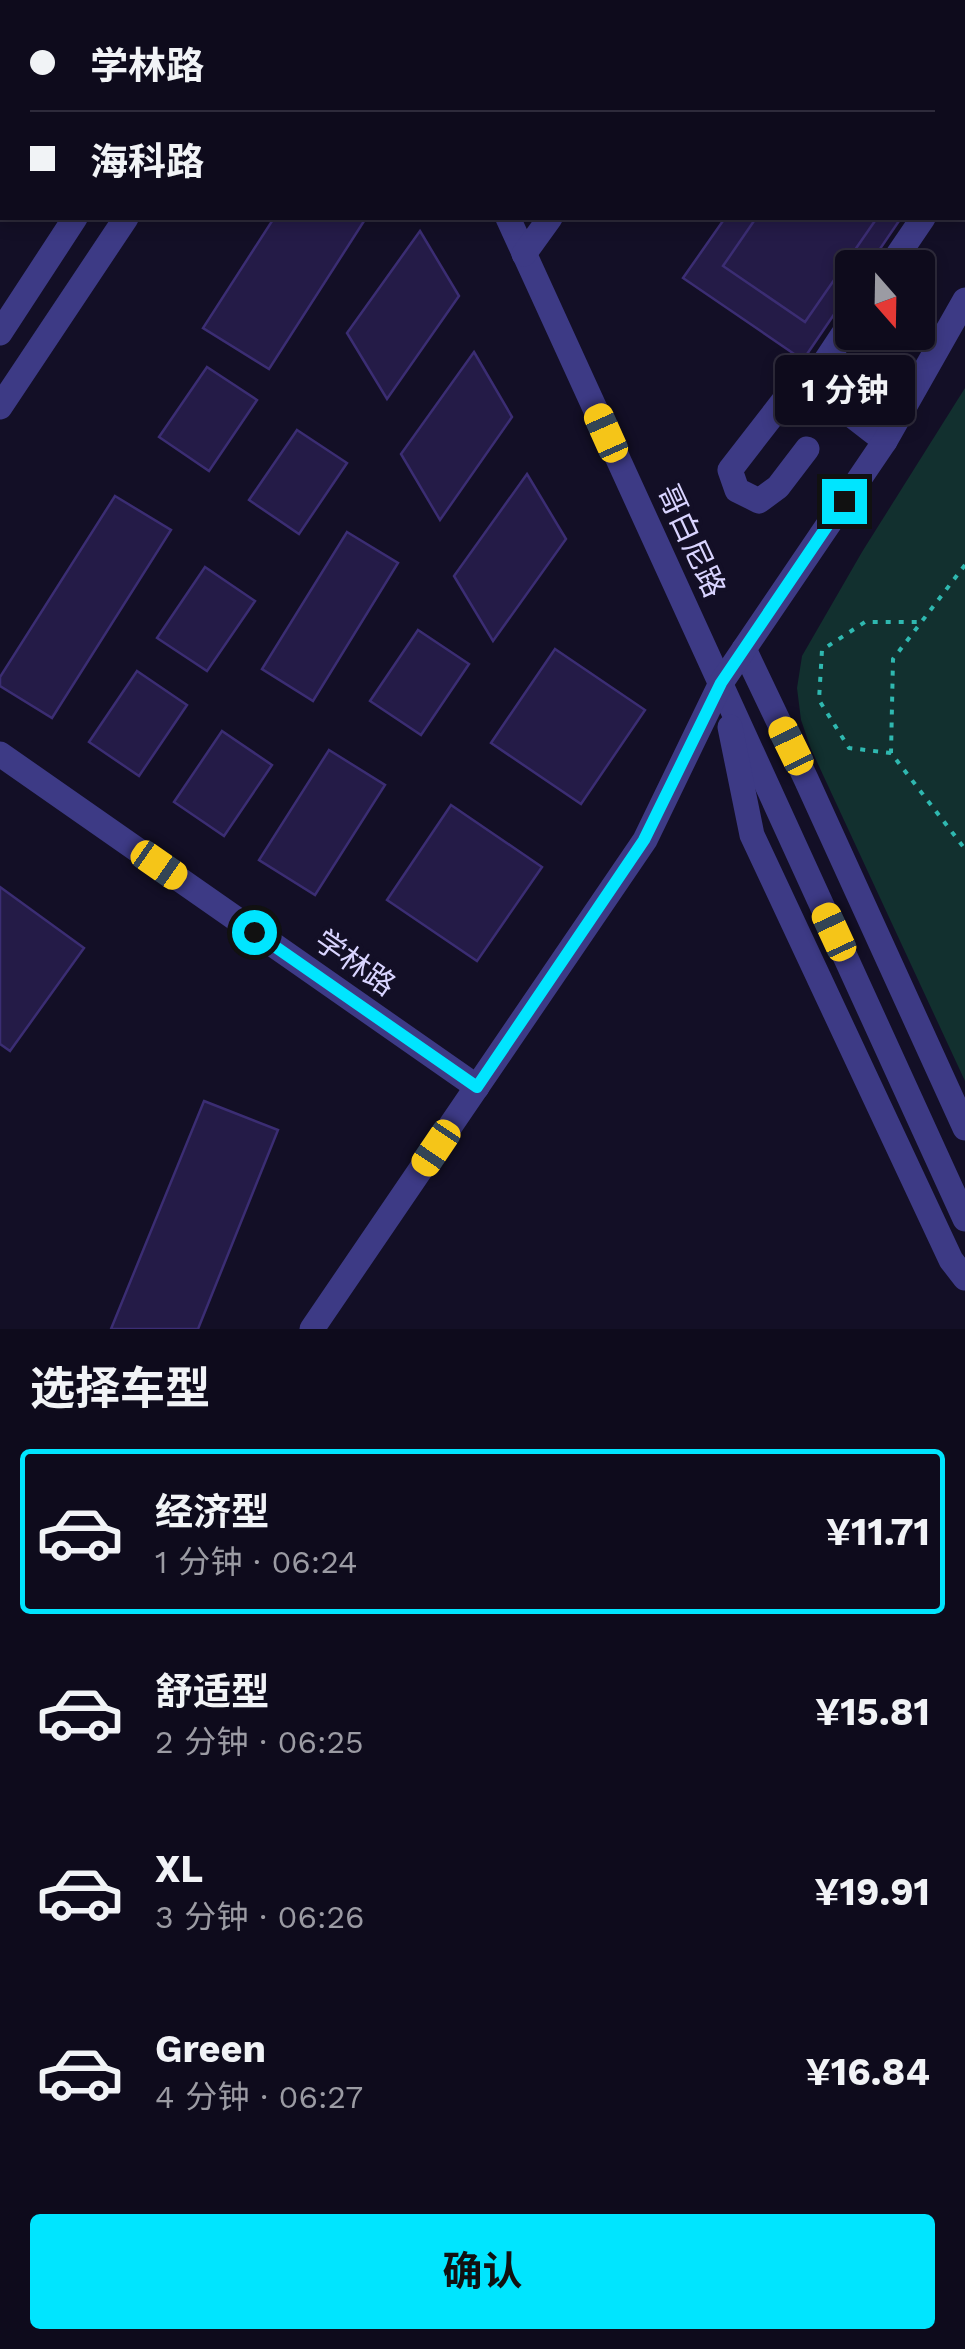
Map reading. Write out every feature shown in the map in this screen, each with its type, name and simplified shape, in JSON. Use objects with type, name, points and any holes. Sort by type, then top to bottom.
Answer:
[{"type":"street","points":[[0,333],[74,220]]},
{"type":"street","points":[[0,407],[125,220]]},
{"type":"street","name":"哥白尼路","points":[[509,220],[965,1219]]},
{"type":"street","points":[[524,254],[549,220]]},
{"type":"street","points":[[901,250],[922,220]]},
{"type":"street","points":[[312,1329],[644,840],[721,683],[885,441],[965,300]]},
{"type":"street","points":[[809,386],[835,347]]},
{"type":"street","points":[[807,449],[778,487],[759,500],[737,490],[730,470],[792,390],[809,386],[885,441]]},
{"type":"street","points":[[744,649],[965,1128]]},
{"type":"street","points":[[721,683],[752,835],[950,1260],[965,1278]]},
{"type":"street","name":"学林路","points":[[0,754],[477,1087]]},
{"type":"path","points":[[965,565],[894,659],[890,753],[965,848]]},
{"type":"path","points":[[890,753],[850,748],[819,700],[822,650],[865,622],[922,622]]},
{"type":"green space","points":[[965,388],[965,1081],[811,749],[801,720],[797,688],[802,656]]},
{"type":"building","points":[[273,220],[365,220],[269,369],[203,328]]},
{"type":"building","points":[[724,220],[900,220],[879,250],[835,250],[835,313],[803,360],[683,278]]},
{"type":"building","points":[[755,220],[876,220],[855,250],[835,250],[835,279],[805,322],[723,266]]},
{"type":"building","points":[[420,231],[459,296],[387,399],[347,333]]},
{"type":"building","points":[[474,352],[512,417],[440,520],[401,454]]},
{"type":"building","points":[[207,367],[257,400],[209,471],[159,437]]},
{"type":"building","points":[[297,430],[347,463],[299,534],[249,500]]},
{"type":"building","points":[[527,474],[566,539],[493,641],[454,576]]},
{"type":"building","points":[[115,496],[171,530],[52,718],[0,686],[0,677]]},
{"type":"building","points":[[347,532],[398,563],[313,701],[262,669]]},
{"type":"building","points":[[205,567],[255,601],[207,671],[157,638]]},
{"type":"building","points":[[418,630],[469,664],[421,735],[370,701]]},
{"type":"building","points":[[555,649],[645,710],[581,804],[491,743]]},
{"type":"building","points":[[137,671],[187,705],[139,776],[89,742]]},
{"type":"building","points":[[222,731],[272,765],[224,836],[174,802]]},
{"type":"building","points":[[329,750],[385,785],[315,895],[259,860]]},
{"type":"building","points":[[451,805],[542,867],[477,961],[387,900]]},
{"type":"building","points":[[0,887],[84,948],[10,1051],[0,1044]]},
{"type":"building","points":[[204,1101],[278,1130],[198,1329],[111,1329]]},
{"type":"route","points":[[254,932],[477,1087],[644,840],[721,683],[844,501]]}]
